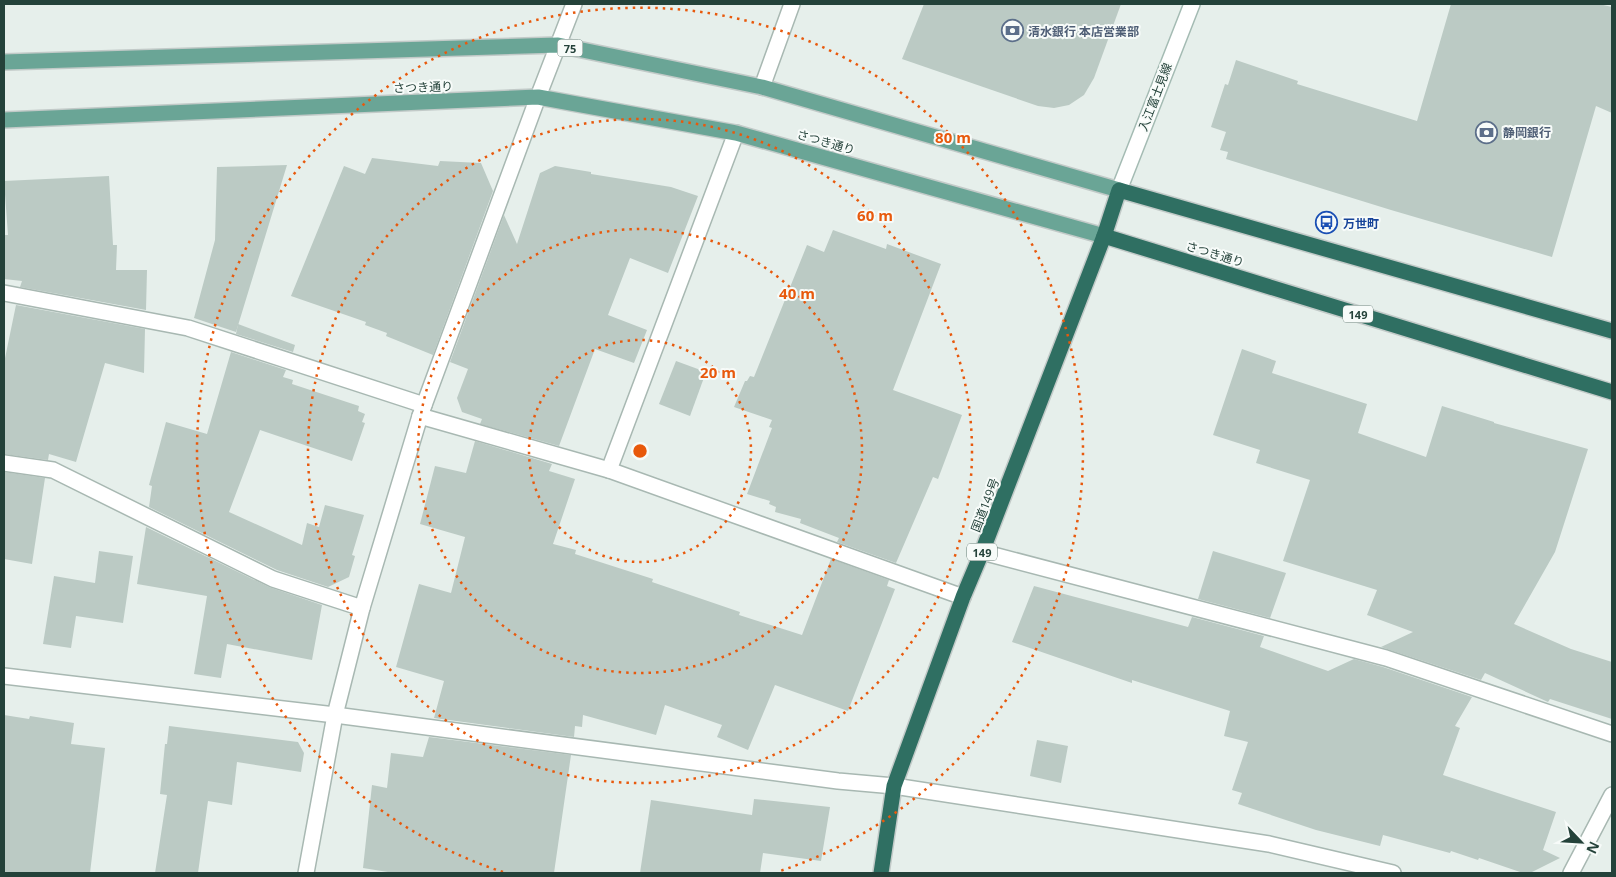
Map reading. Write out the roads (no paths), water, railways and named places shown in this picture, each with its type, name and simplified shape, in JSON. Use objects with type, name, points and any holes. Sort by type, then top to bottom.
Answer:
[{"type":"highway","name":"149","points":[[1104,236],[1119,190]]},
{"type":"highway","points":[[1119,190],[1612,331]]},
{"type":"highway","name":"さつき通り","points":[[1104,236],[1612,392]]},
{"type":"highway","name":"国道149号","points":[[881,873],[894,786],[963,597],[1104,236]]},
{"type":"main road","name":"75","points":[[4,62],[558,46],[762,87],[1119,190]]},
{"type":"main road","name":"さつき通り","points":[[4,120],[538,97],[736,133],[1104,236]]},
{"type":"street","points":[[306,873],[335,715],[362,608],[422,411],[574,4]]},
{"type":"street","points":[[762,87],[792,4]]},
{"type":"street","name":"入江富士見線","points":[[1119,190],[1192,4]]},
{"type":"street","points":[[609,470],[736,133]]},
{"type":"street","points":[[4,293],[188,328],[422,411],[609,470],[963,597]]},
{"type":"street","points":[[4,463],[53,470],[273,579],[362,608]]},
{"type":"street","points":[[982,552],[1386,658],[1612,734]]},
{"type":"street","points":[[4,676],[335,715],[838,781],[894,786],[1269,844],[1393,873]]},
{"type":"street","points":[[1571,873],[1612,795]]},
{"type":"place","name":"清水銀行 本店営業部","points":[[1012,31]]},
{"type":"place","name":"静岡銀行","points":[[1487,132]]},
{"type":"place","name":"万世町","points":[[1327,223]]}]
